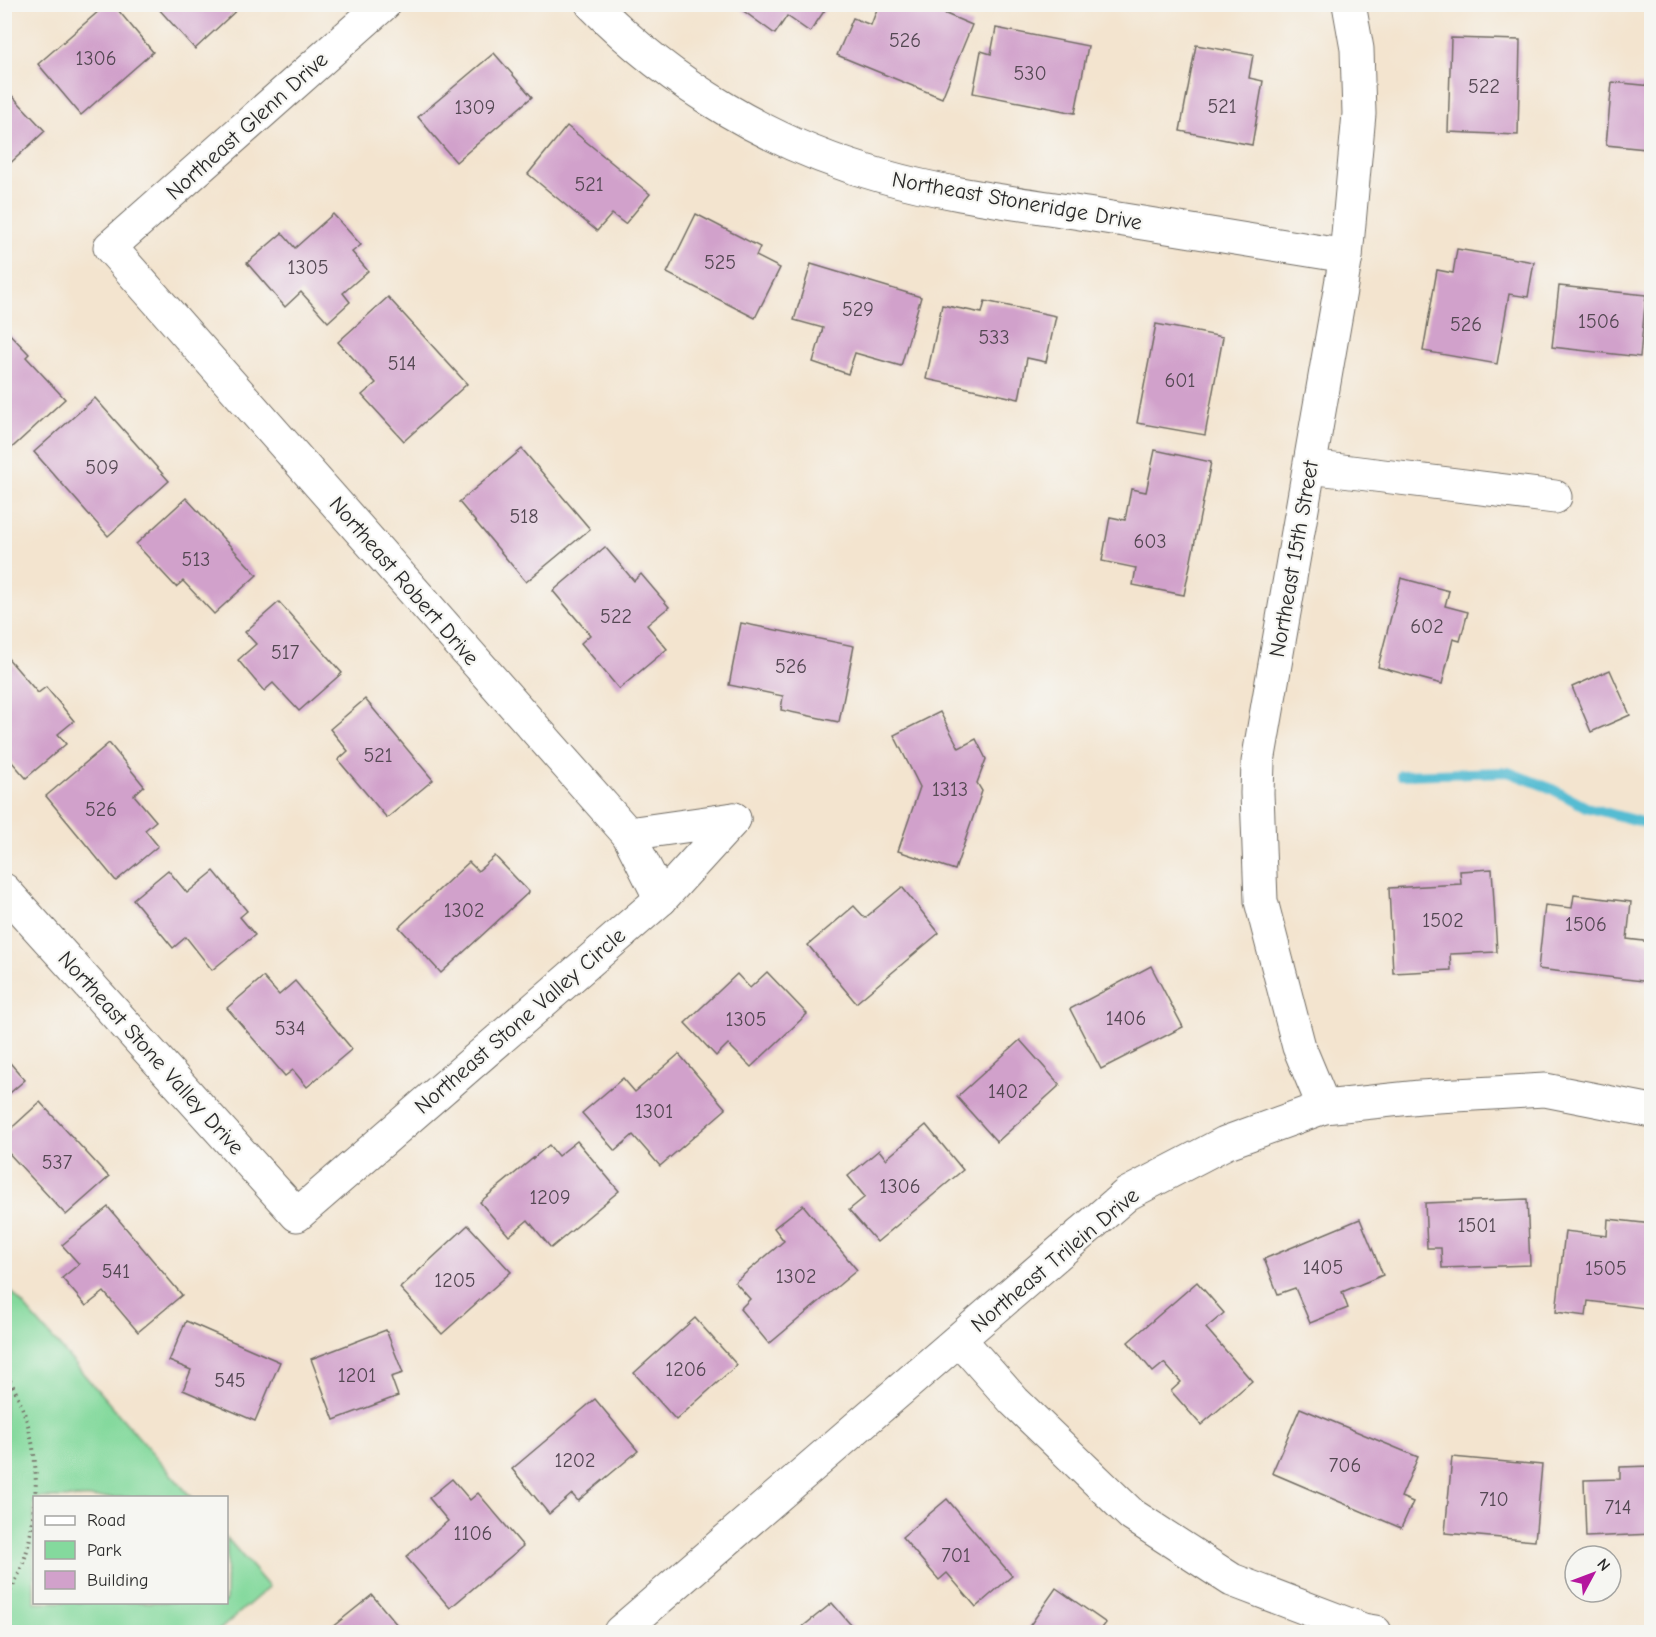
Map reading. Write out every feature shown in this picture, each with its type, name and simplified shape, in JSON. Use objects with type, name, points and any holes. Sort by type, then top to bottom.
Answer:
[{"type":"street","name":"Northeast Glenn Drive","points":[[110,248],[384,4]]},
{"type":"street","name":"Northeast Stoneridge Drive","points":[[592,4],[615,28],[679,79],[743,120],[811,152],[882,176],[957,193],[1346,256]]},
{"type":"street","name":"Northeast 15th Street","points":[[1324,1107],[1299,1047],[1261,901],[1257,793],[1258,762],[1346,256],[1359,114],[1357,50],[1349,4]]},
{"type":"street","name":"Northeast Robert Drive","points":[[110,248],[628,834],[661,899]]},
{"type":"street","points":[[1310,467],[1555,497]]},
{"type":"street","name":"Northeast Stone Valley Circle","points":[[297,1215],[661,899],[734,819],[628,834]]},
{"type":"street","name":"Northeast Stone Valley Drive","points":[[4,890],[297,1215]]},
{"type":"street","name":"Northeast Trilein Drive","points":[[620,1632],[1127,1194],[1225,1143],[1324,1107],[1420,1096],[1545,1090],[1652,1111]]},
{"type":"street","points":[[960,1340],[1014,1401],[1132,1515],[1232,1580],[1363,1630],[1375,1632]]},
{"type":"path","points":[[4,1370],[12,1383],[31,1434],[35,1496]]},
{"type":"path","points":[[4,1601],[17,1581],[32,1533],[33,1518]]},
{"type":"green space","points":[[4,1283],[190,1496],[33,1496],[33,1604],[228,1604],[228,1539],[269,1587],[217,1632],[5,1632]]},
{"type":"building","points":[[107,4],[113,4],[153,52],[81,115],[38,64]]},
{"type":"building","points":[[159,4],[243,4],[195,49],[157,7]]},
{"type":"building","points":[[734,4],[829,4],[810,32],[787,16],[775,34]]},
{"type":"building","points":[[879,4],[936,4],[934,9],[972,25],[942,98],[837,55],[853,18],[871,25]]},
{"type":"building","points":[[996,28],[1088,46],[1075,113],[973,93],[981,51],[991,54]]},
{"type":"building","points":[[1451,38],[1520,40],[1518,135],[1448,132]]},
{"type":"building","points":[[1196,45],[1253,55],[1249,78],[1263,81],[1252,145],[1180,131]]},
{"type":"building","points":[[494,53],[532,97],[456,162],[418,117]]},
{"type":"building","points":[[1612,82],[1652,86],[1652,167],[1645,167],[1646,149],[1606,145]]},
{"type":"building","points":[[4,87],[45,131],[4,169]]},
{"type":"building","points":[[567,126],[650,194],[625,224],[612,214],[597,231],[528,174]]},
{"type":"building","points":[[333,214],[361,245],[352,252],[368,271],[343,293],[350,302],[328,322],[301,292],[285,307],[247,263],[282,233],[295,248]]},
{"type":"building","points":[[696,214],[760,247],[756,256],[780,268],[755,318],[667,273]]},
{"type":"building","points":[[1457,249],[1534,262],[1528,297],[1509,294],[1497,364],[1423,351],[1437,270],[1453,273]]},
{"type":"building","points":[[811,264],[921,297],[901,366],[855,353],[848,374],[813,362],[823,328],[794,320]]},
{"type":"building","points":[[1559,286],[1646,295],[1640,357],[1552,347]]},
{"type":"building","points":[[388,297],[467,384],[404,441],[362,395],[376,383],[338,342]]},
{"type":"building","points":[[985,301],[1056,316],[1046,362],[1027,358],[1019,399],[926,379],[942,305],[982,313]]},
{"type":"building","points":[[1156,324],[1223,337],[1205,435],[1137,423]]},
{"type":"building","points":[[4,328],[29,354],[26,357],[65,399],[4,455]]},
{"type":"building","points":[[95,398],[169,481],[108,536],[34,452]]},
{"type":"building","points":[[522,449],[590,529],[526,582],[459,502]]},
{"type":"building","points":[[1155,450],[1211,462],[1184,595],[1133,585],[1136,568],[1102,561],[1110,517],[1125,520],[1131,489],[1146,492]]},
{"type":"building","points":[[186,498],[257,575],[214,614],[183,581],[176,587],[136,544]]},
{"type":"building","points":[[605,547],[634,581],[641,574],[669,607],[647,625],[667,649],[619,689],[581,643],[590,635],[553,591]]},
{"type":"building","points":[[1401,578],[1449,591],[1445,606],[1468,612],[1460,641],[1453,639],[1442,684],[1378,667]]},
{"type":"building","points":[[279,602],[342,673],[299,711],[273,683],[264,691],[238,660],[256,644],[245,632]]},
{"type":"building","points":[[741,623],[854,646],[839,722],[781,710],[783,696],[729,685]]},
{"type":"building","points":[[6,656],[38,693],[46,687],[74,721],[58,734],[66,744],[26,778],[4,753],[4,657]]},
{"type":"building","points":[[1610,670],[1630,715],[1591,732],[1572,687]]},
{"type":"building","points":[[365,699],[433,780],[387,818],[338,760],[348,751],[330,729]]},
{"type":"building","points":[[940,712],[959,748],[976,739],[986,759],[977,783],[982,791],[955,870],[898,851],[920,787],[894,735]]},
{"type":"building","points":[[109,743],[144,786],[134,795],[156,821],[145,830],[158,846],[116,881],[46,796]]},
{"type":"building","points":[[495,856],[529,892],[441,973],[399,927],[469,862],[478,871]]},
{"type":"building","points":[[1492,869],[1497,952],[1450,954],[1451,970],[1393,973],[1389,888],[1461,884],[1460,871]]},
{"type":"building","points":[[168,870],[187,893],[214,871],[247,911],[240,917],[255,935],[212,970],[186,937],[173,948],[133,899]]},
{"type":"building","points":[[902,887],[939,933],[856,1003],[808,945],[854,906],[865,918]]},
{"type":"building","points":[[1574,895],[1631,902],[1627,939],[1652,942],[1651,982],[1538,969],[1545,905],[1572,908]]},
{"type":"building","points":[[1151,966],[1183,1027],[1101,1069],[1070,1009]]},
{"type":"building","points":[[767,972],[807,1014],[751,1067],[728,1044],[716,1056],[685,1023],[737,974],[750,988]]},
{"type":"building","points":[[263,977],[279,995],[295,981],[352,1049],[307,1087],[293,1070],[285,1076],[227,1008]]},
{"type":"building","points":[[1020,1040],[1060,1085],[997,1142],[957,1097]]},
{"type":"building","points":[[679,1054],[726,1109],[660,1166],[633,1135],[615,1151],[582,1113],[623,1078],[635,1092]]},
{"type":"building","points":[[4,1056],[25,1080],[4,1098]]},
{"type":"building","points":[[40,1102],[109,1177],[66,1215],[4,1148],[4,1135]]},
{"type":"building","points":[[926,1125],[963,1170],[877,1242],[849,1210],[865,1197],[848,1176],[879,1150],[886,1159]]},
{"type":"building","points":[[577,1141],[619,1191],[551,1248],[528,1220],[509,1236],[480,1202],[549,1145],[558,1156]]},
{"type":"building","points":[[1527,1199],[1530,1265],[1442,1268],[1441,1248],[1427,1248],[1425,1203]]},
{"type":"building","points":[[803,1205],[857,1270],[769,1344],[740,1309],[750,1299],[735,1282],[784,1241],[774,1228]]},
{"type":"building","points":[[108,1207],[182,1295],[138,1332],[104,1292],[86,1306],[62,1278],[79,1264],[62,1245]]},
{"type":"building","points":[[1360,1219],[1383,1275],[1342,1292],[1348,1308],[1310,1323],[1295,1288],[1278,1294],[1264,1259]]},
{"type":"building","points":[[1608,1219],[1652,1224],[1652,1309],[1588,1301],[1586,1316],[1556,1312],[1565,1231],[1607,1236]]},
{"type":"building","points":[[468,1225],[511,1272],[442,1334],[400,1288]]},
{"type":"building","points":[[1197,1282],[1224,1313],[1206,1328],[1252,1381],[1201,1425],[1171,1391],[1181,1382],[1164,1363],[1153,1372],[1128,1342]]},
{"type":"building","points":[[695,1318],[737,1365],[676,1420],[634,1373]]},
{"type":"building","points":[[186,1321],[280,1362],[255,1421],[183,1390],[191,1370],[169,1361]]},
{"type":"building","points":[[386,1330],[403,1373],[391,1377],[398,1396],[334,1420],[311,1359]]},
{"type":"building","points":[[595,1399],[638,1451],[578,1501],[572,1494],[549,1514],[512,1469]]},
{"type":"building","points":[[1300,1408],[1418,1457],[1401,1497],[1413,1502],[1401,1528],[1272,1473]]},
{"type":"building","points":[[1452,1457],[1542,1465],[1535,1541],[1445,1533]]},
{"type":"building","points":[[1652,1466],[1652,1534],[1586,1537],[1584,1480],[1620,1479],[1620,1467]]},
{"type":"building","points":[[452,1479],[470,1500],[478,1493],[523,1546],[450,1608],[406,1557],[448,1521],[429,1498]]},
{"type":"building","points":[[947,1499],[1012,1576],[976,1607],[947,1573],[939,1580],[902,1537]]},
{"type":"building","points":[[1056,1588],[1106,1623],[1099,1632],[1026,1631]]},
{"type":"building","points":[[372,1595],[403,1632],[326,1632]]},
{"type":"building","points":[[832,1603],[857,1632],[796,1632]]},
{"type":"waterway","points":[[1401,775],[1508,772],[1550,788],[1586,807],[1652,825]]}]
